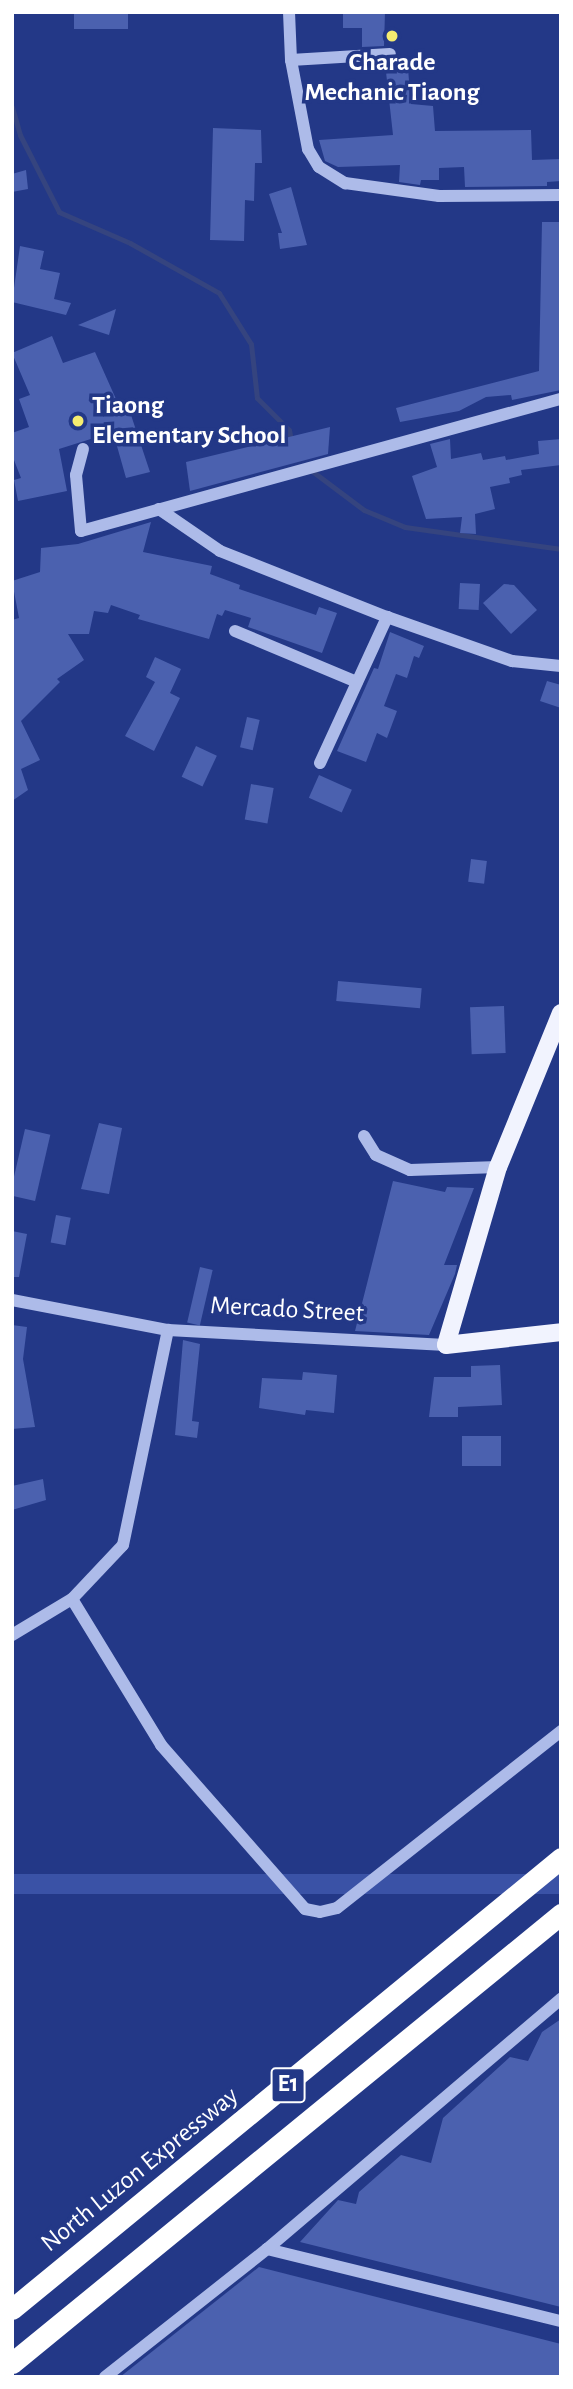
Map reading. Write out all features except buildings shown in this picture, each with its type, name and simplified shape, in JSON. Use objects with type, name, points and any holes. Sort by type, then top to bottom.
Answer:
[{"type":"highway","name":"North Luzon Expressway","points":[[12,2309],[561,1858]]},
{"type":"highway","name":"E1","points":[[12,2363],[561,1914]]},
{"type":"main road","points":[[446,1345],[498,1167],[561,1013]]},
{"type":"main road","name":"Mercado Street","points":[[446,1345],[561,1332]]},
{"type":"street","points":[[289,12],[291,60],[308,149],[319,167],[345,183],[439,196],[561,195]]},
{"type":"street","points":[[291,60],[390,54]]},
{"type":"street","points":[[83,449],[76,475],[81,531],[561,399]]},
{"type":"street","points":[[159,509],[220,551],[387,617],[512,661],[561,666]]},
{"type":"street","points":[[320,763],[387,617]]},
{"type":"street","points":[[235,631],[356,682]]},
{"type":"street","points":[[364,1136],[376,1155],[410,1170],[498,1167]]},
{"type":"street","name":"Mercado Street","points":[[12,1300],[168,1330],[446,1345]]},
{"type":"street","points":[[12,1635],[72,1599],[123,1545],[168,1330]]},
{"type":"street","points":[[72,1599],[161,1745],[305,1909],[320,1912],[337,1908],[561,1731]]},
{"type":"street","points":[[104,2377],[267,2249],[561,1999]]},
{"type":"street","points":[[267,2249],[561,2321]]},
{"type":"shaded area","points":[[12,1874],[561,1874],[561,1894],[12,1894]]},
{"type":"waterway","points":[[12,107],[20,135],[59,212],[130,243],[219,293],[251,344],[257,398],[289,430],[291,440]]},
{"type":"waterway","points":[[312,471],[364,510],[405,527],[561,549]]},
{"type":"place","name":"Charade Mechanic Tiaong","points":[[392,36]]},
{"type":"place","name":"Tiaong Elementary School","points":[[78,421]]}]
